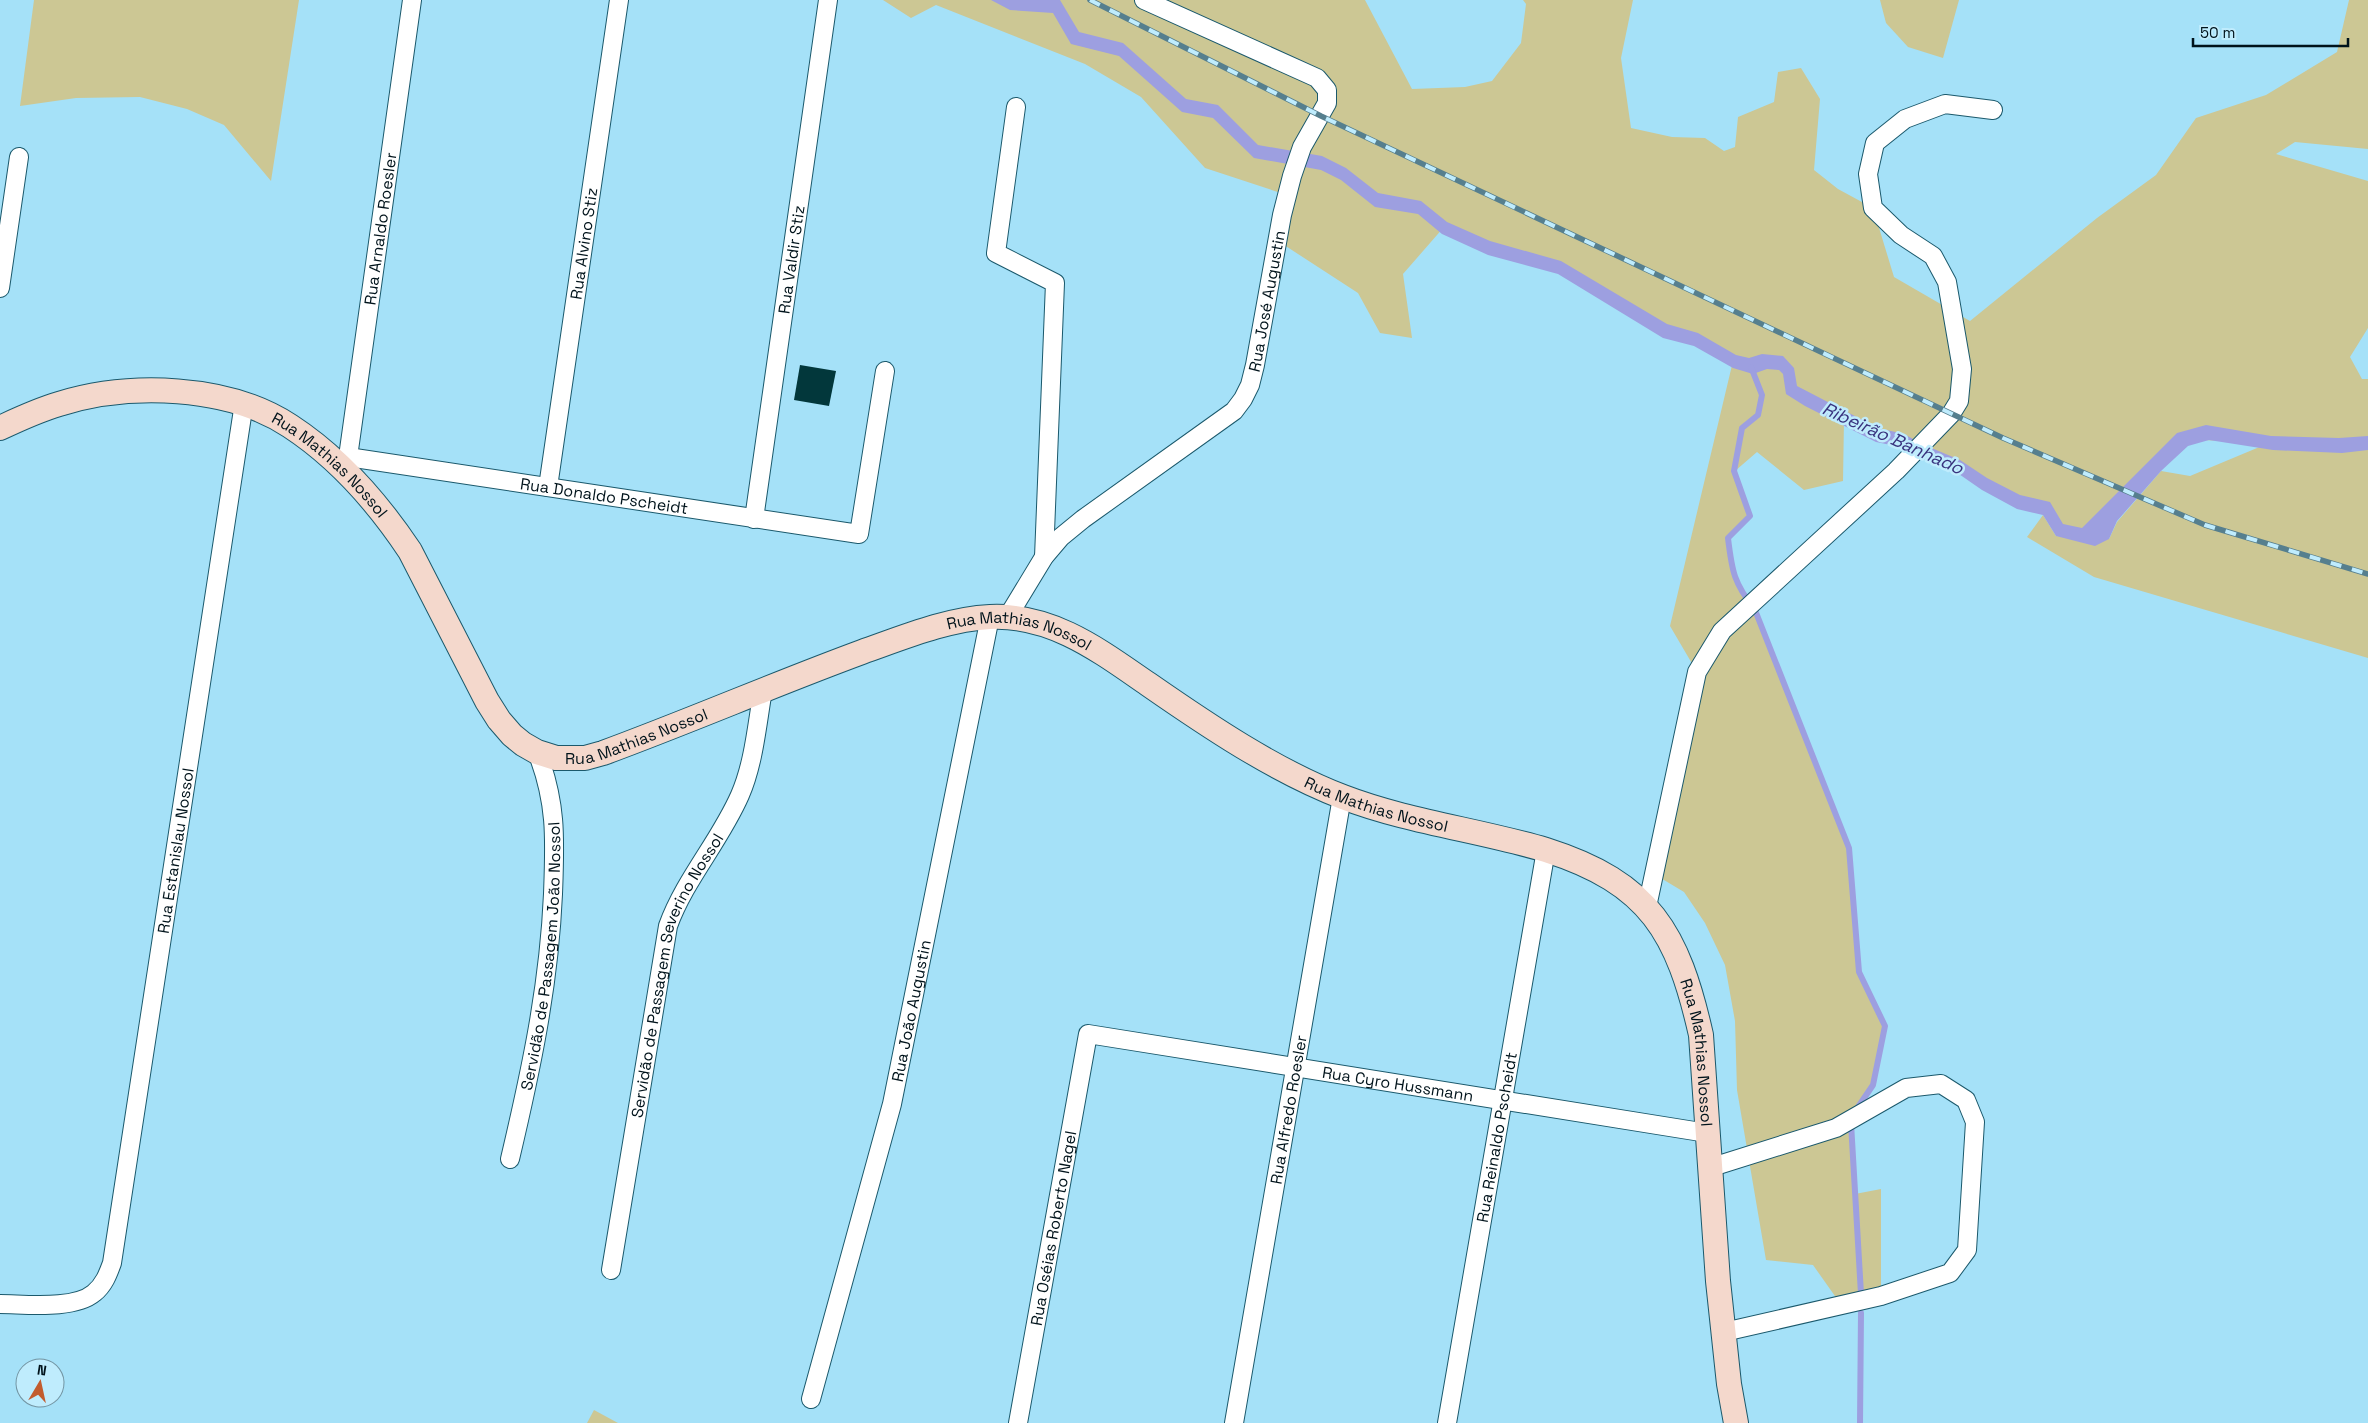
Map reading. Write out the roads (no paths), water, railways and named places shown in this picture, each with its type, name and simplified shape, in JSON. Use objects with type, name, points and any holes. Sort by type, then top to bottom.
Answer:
[{"type":"street","name":"Rua Arnaldo Roesler","points":[[345,462],[412,0]]},
{"type":"street","name":"Rua Alvino Stiz","points":[[548,487],[619,0]]},
{"type":"street","name":"Rua Valdir Stiz","points":[[754,518],[828,0]]},
{"type":"street","name":"Rua José Augustin","points":[[999,618],[1044,557],[1062,537],[1083,519],[1228,415],[1243,399],[1255,365],[1282,215],[1292,176],[1302,147],[1327,103],[1327,90],[1317,78],[1144,0]]},
{"type":"street","points":[[1648,907],[1697,672],[1722,631],[1896,471],[1951,414],[1959,401],[1962,370],[1948,282],[1933,256],[1901,235],[1873,208],[1868,174],[1875,144],[1906,119],[1945,104],[1993,110]]},
{"type":"street","points":[[1016,107],[996,253],[1054,283],[1044,557]]},
{"type":"street","points":[[0,288],[19,157]]},
{"type":"street","name":"Rua Donaldo Pscheidt","points":[[345,462],[548,487],[859,534],[885,371]]},
{"type":"street","name":"Rua Mathias Nossol","points":[[0,428],[60,404],[88,397],[124,392],[167,391],[205,395],[244,403],[289,426],[317,446],[345,462],[410,552],[499,720],[523,744],[537,752],[556,758],[585,758],[631,743],[763,690],[905,637],[967,620],[999,618],[1056,628],[1088,643],[1219,731],[1295,775],[1342,797],[1370,806],[1546,850],[1570,858],[1610,878],[1648,907],[1662,926],[1674,949],[1694,1001],[1701,1035],[1718,1281],[1729,1384],[1736,1423]]},
{"type":"street","name":"Rua Estanislau Nossol","points":[[0,1304],[60,1304],[75,1301],[93,1294],[105,1281],[112,1263],[244,403]]},
{"type":"street","name":"Rua João Augustin","points":[[811,1399],[892,1104],[999,618]]},
{"type":"street","name":"Servidão de Passagem Severino Nossol","points":[[612,1270],[668,926],[680,898],[740,796],[763,690]]},
{"type":"street","name":"Servidão de Passagem João Nossol","points":[[510,1160],[541,1017],[552,924],[554,822],[548,779],[537,752]]},
{"type":"street","name":"Rua Alfredo Roesler","points":[[1234,1423],[1342,797]]},
{"type":"street","name":"Rua Reinaldo Pscheidt","points":[[1446,1423],[1546,850]]},
{"type":"street","name":"Rua Cyro Hussmann","points":[[1088,1034],[1707,1133]]},
{"type":"street","name":"Rua Oséias Roberto Nagel","points":[[1018,1423],[1088,1034]]},
{"type":"street","points":[[1709,1168],[1836,1128],[1906,1088],[1941,1084],[1966,1100],[1975,1122],[1967,1250],[1950,1273],[1881,1296],[1724,1332]]},
{"type":"water","name":"Ribeirão Banhado","points":[[991,0],[1060,0],[1079,32],[1123,43],[1186,99],[1218,105],[1258,145],[1322,156],[1346,168],[1378,193],[1421,201],[1447,222],[1490,241],[1561,261],[1667,324],[1698,333],[1736,355],[1749,358],[1762,354],[1783,356],[1794,368],[1797,386],[1878,428],[1904,434],[1960,460],[1987,478],[2020,495],[2050,502],[2063,524],[2082,528],[2177,433],[2206,425],[2271,436],[2339,438],[2368,436],[2368,450],[2342,453],[2273,450],[2209,440],[2188,446],[2161,471],[2117,521],[2109,539],[2095,546],[2056,536],[2043,515],[2017,509],[1982,490],[1956,472],[1918,457],[1901,447],[1876,442],[1805,406],[1786,394],[1783,374],[1779,370],[1767,369],[1753,374],[1733,368],[1694,346],[1663,338],[1558,274],[1488,255],[1442,234],[1418,214],[1375,207],[1341,180],[1321,170],[1254,158],[1213,118],[1182,112],[1119,56],[1071,44],[1053,13],[1010,10]]},
{"type":"waterway","points":[[1751,367],[1762,395],[1758,415],[1742,428],[1734,471],[1750,516],[1728,538],[1729,550],[1735,577],[1742,592],[1755,610],[1849,848],[1859,972],[1885,1026],[1873,1085],[1856,1110]]},
{"type":"waterway","points":[[1851,1123],[1861,1294]]},
{"type":"waterway","points":[[1860,1423],[1861,1313]]},
{"type":"railway","points":[[1090,0],[1321,116],[2003,438],[2205,525],[2368,574]]}]
